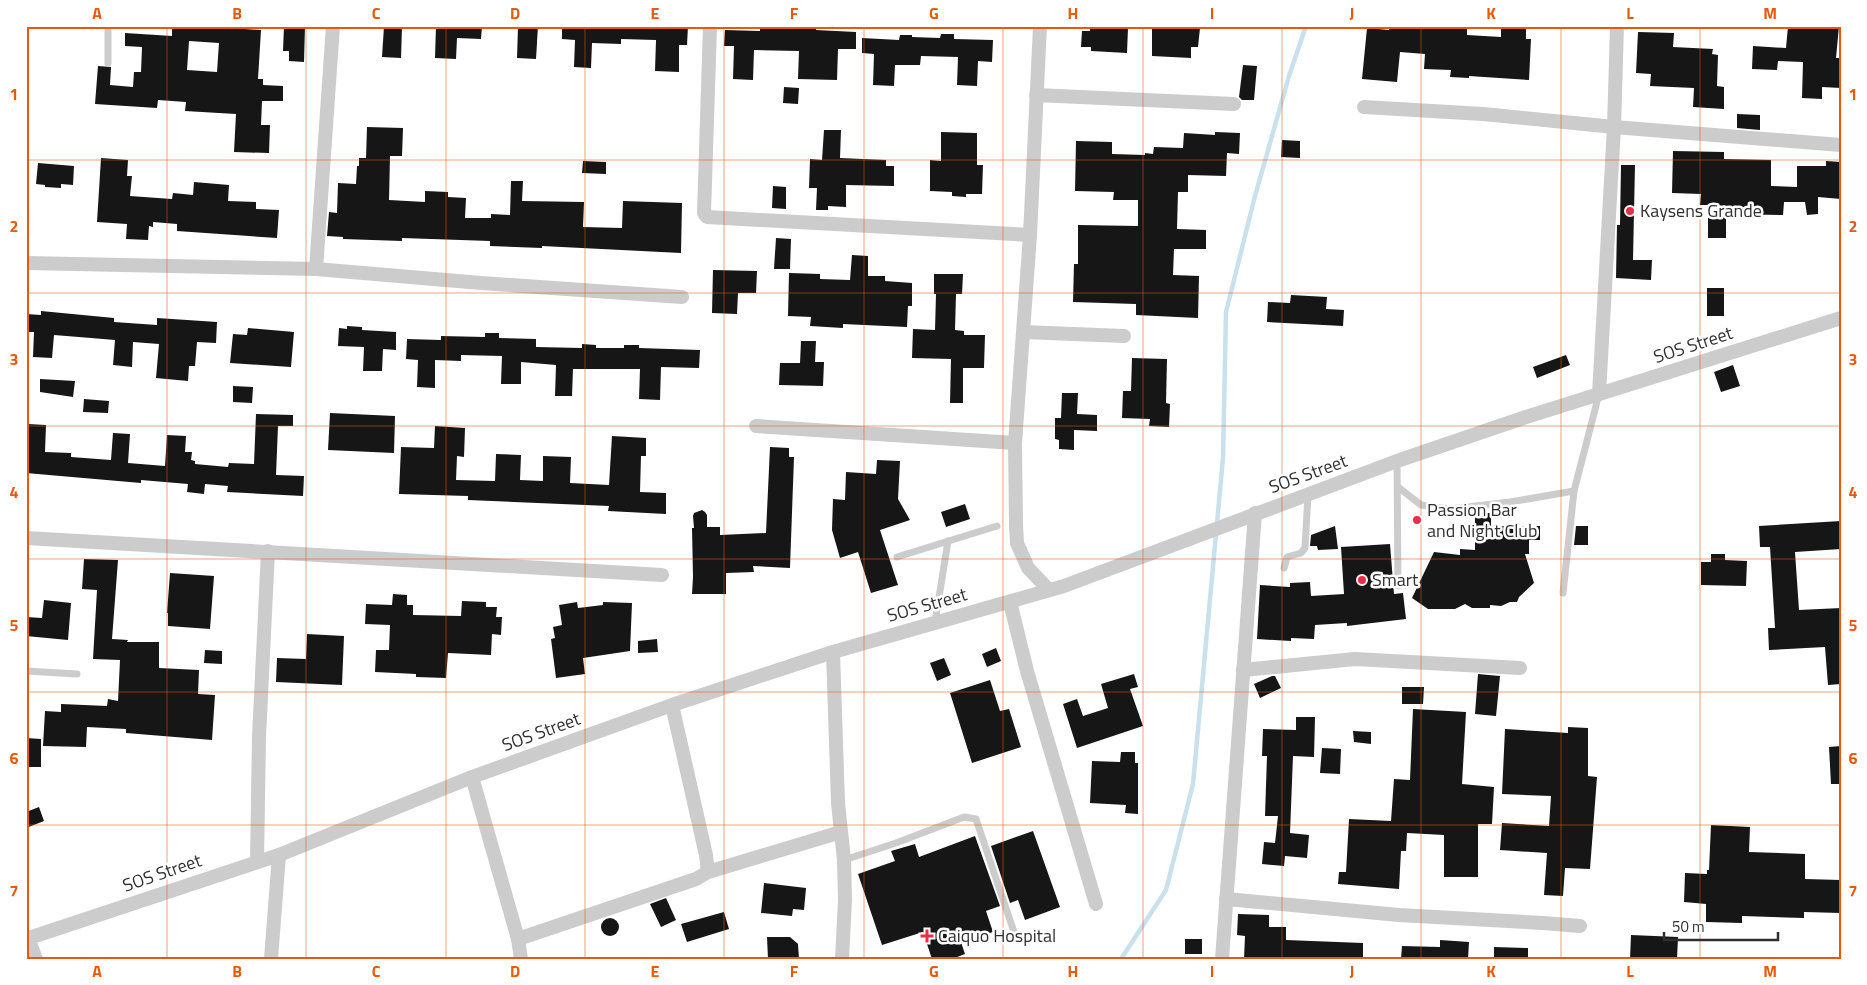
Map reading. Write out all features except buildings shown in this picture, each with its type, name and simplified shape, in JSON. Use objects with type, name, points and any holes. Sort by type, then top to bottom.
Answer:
[{"type":"street","points":[[316,269],[333,26]]},
{"type":"street","points":[[710,26],[704,213],[707,218],[1030,235]]},
{"type":"street","points":[[1040,26],[1030,235],[1015,443],[1017,543],[1028,568],[1049,590]]},
{"type":"street","points":[[1599,394],[1614,127],[1617,26]]},
{"type":"street","points":[[1036,95],[1234,104]]},
{"type":"street","points":[[1364,107],[1483,114],[1614,127],[1841,145]]},
{"type":"street","points":[[26,263],[316,269],[481,283],[682,296]]},
{"type":"street","name":"SOS Street","points":[[27,938],[279,855],[472,778],[672,705],[833,652],[1049,590],[1397,461],[1599,394],[1841,318]]},
{"type":"street","points":[[1023,332],[1124,336]]},
{"type":"street","points":[[756,426],[1015,443]]},
{"type":"street","points":[[1222,959],[1255,513]]},
{"type":"street","points":[[26,538],[662,575]]},
{"type":"street","points":[[256,861],[268,551]]},
{"type":"street","points":[[1010,602],[1026,670],[1096,904]]},
{"type":"street","points":[[833,652],[838,803],[844,860],[845,900],[842,959]]},
{"type":"street","points":[[1243,670],[1354,660],[1520,668]]},
{"type":"street","points":[[672,705],[706,855],[708,872]]},
{"type":"street","points":[[472,778],[518,939],[521,959]]},
{"type":"street","points":[[518,939],[696,879],[708,872],[841,832]]},
{"type":"street","points":[[271,959],[279,855]]},
{"type":"street","points":[[1226,899],[1399,915],[1580,926]]},
{"type":"street","points":[[27,938],[36,959]]},
{"type":"lane","points":[[108,26],[108,63]]},
{"type":"lane","points":[[1563,593],[1574,491],[1599,394]]},
{"type":"lane","points":[[1397,461],[1398,586]]},
{"type":"lane","points":[[1398,487],[1421,505],[1450,509],[1510,502],[1574,491]]},
{"type":"lane","points":[[1284,568],[1288,557],[1301,554],[1305,548],[1308,494]]},
{"type":"lane","points":[[898,557],[997,526]]},
{"type":"lane","points":[[935,622],[948,541]]},
{"type":"lane","points":[[26,671],[77,674]]},
{"type":"lane","points":[[844,860],[896,843],[964,817],[976,819],[1014,932]]},
{"type":"waterway","points":[[1121,959],[1166,890],[1193,784],[1223,458],[1226,312],[1255,196],[1289,76],[1306,26]]},
{"type":"place","name":"Kaysens Grande","points":[[1630,211]]},
{"type":"place","name":"Passion Bar and Night Club","points":[[1417,520]]},
{"type":"place","name":"Smart","points":[[1362,580]]},
{"type":"place","name":"Caiquo Hospital","points":[[927,936]]}]
